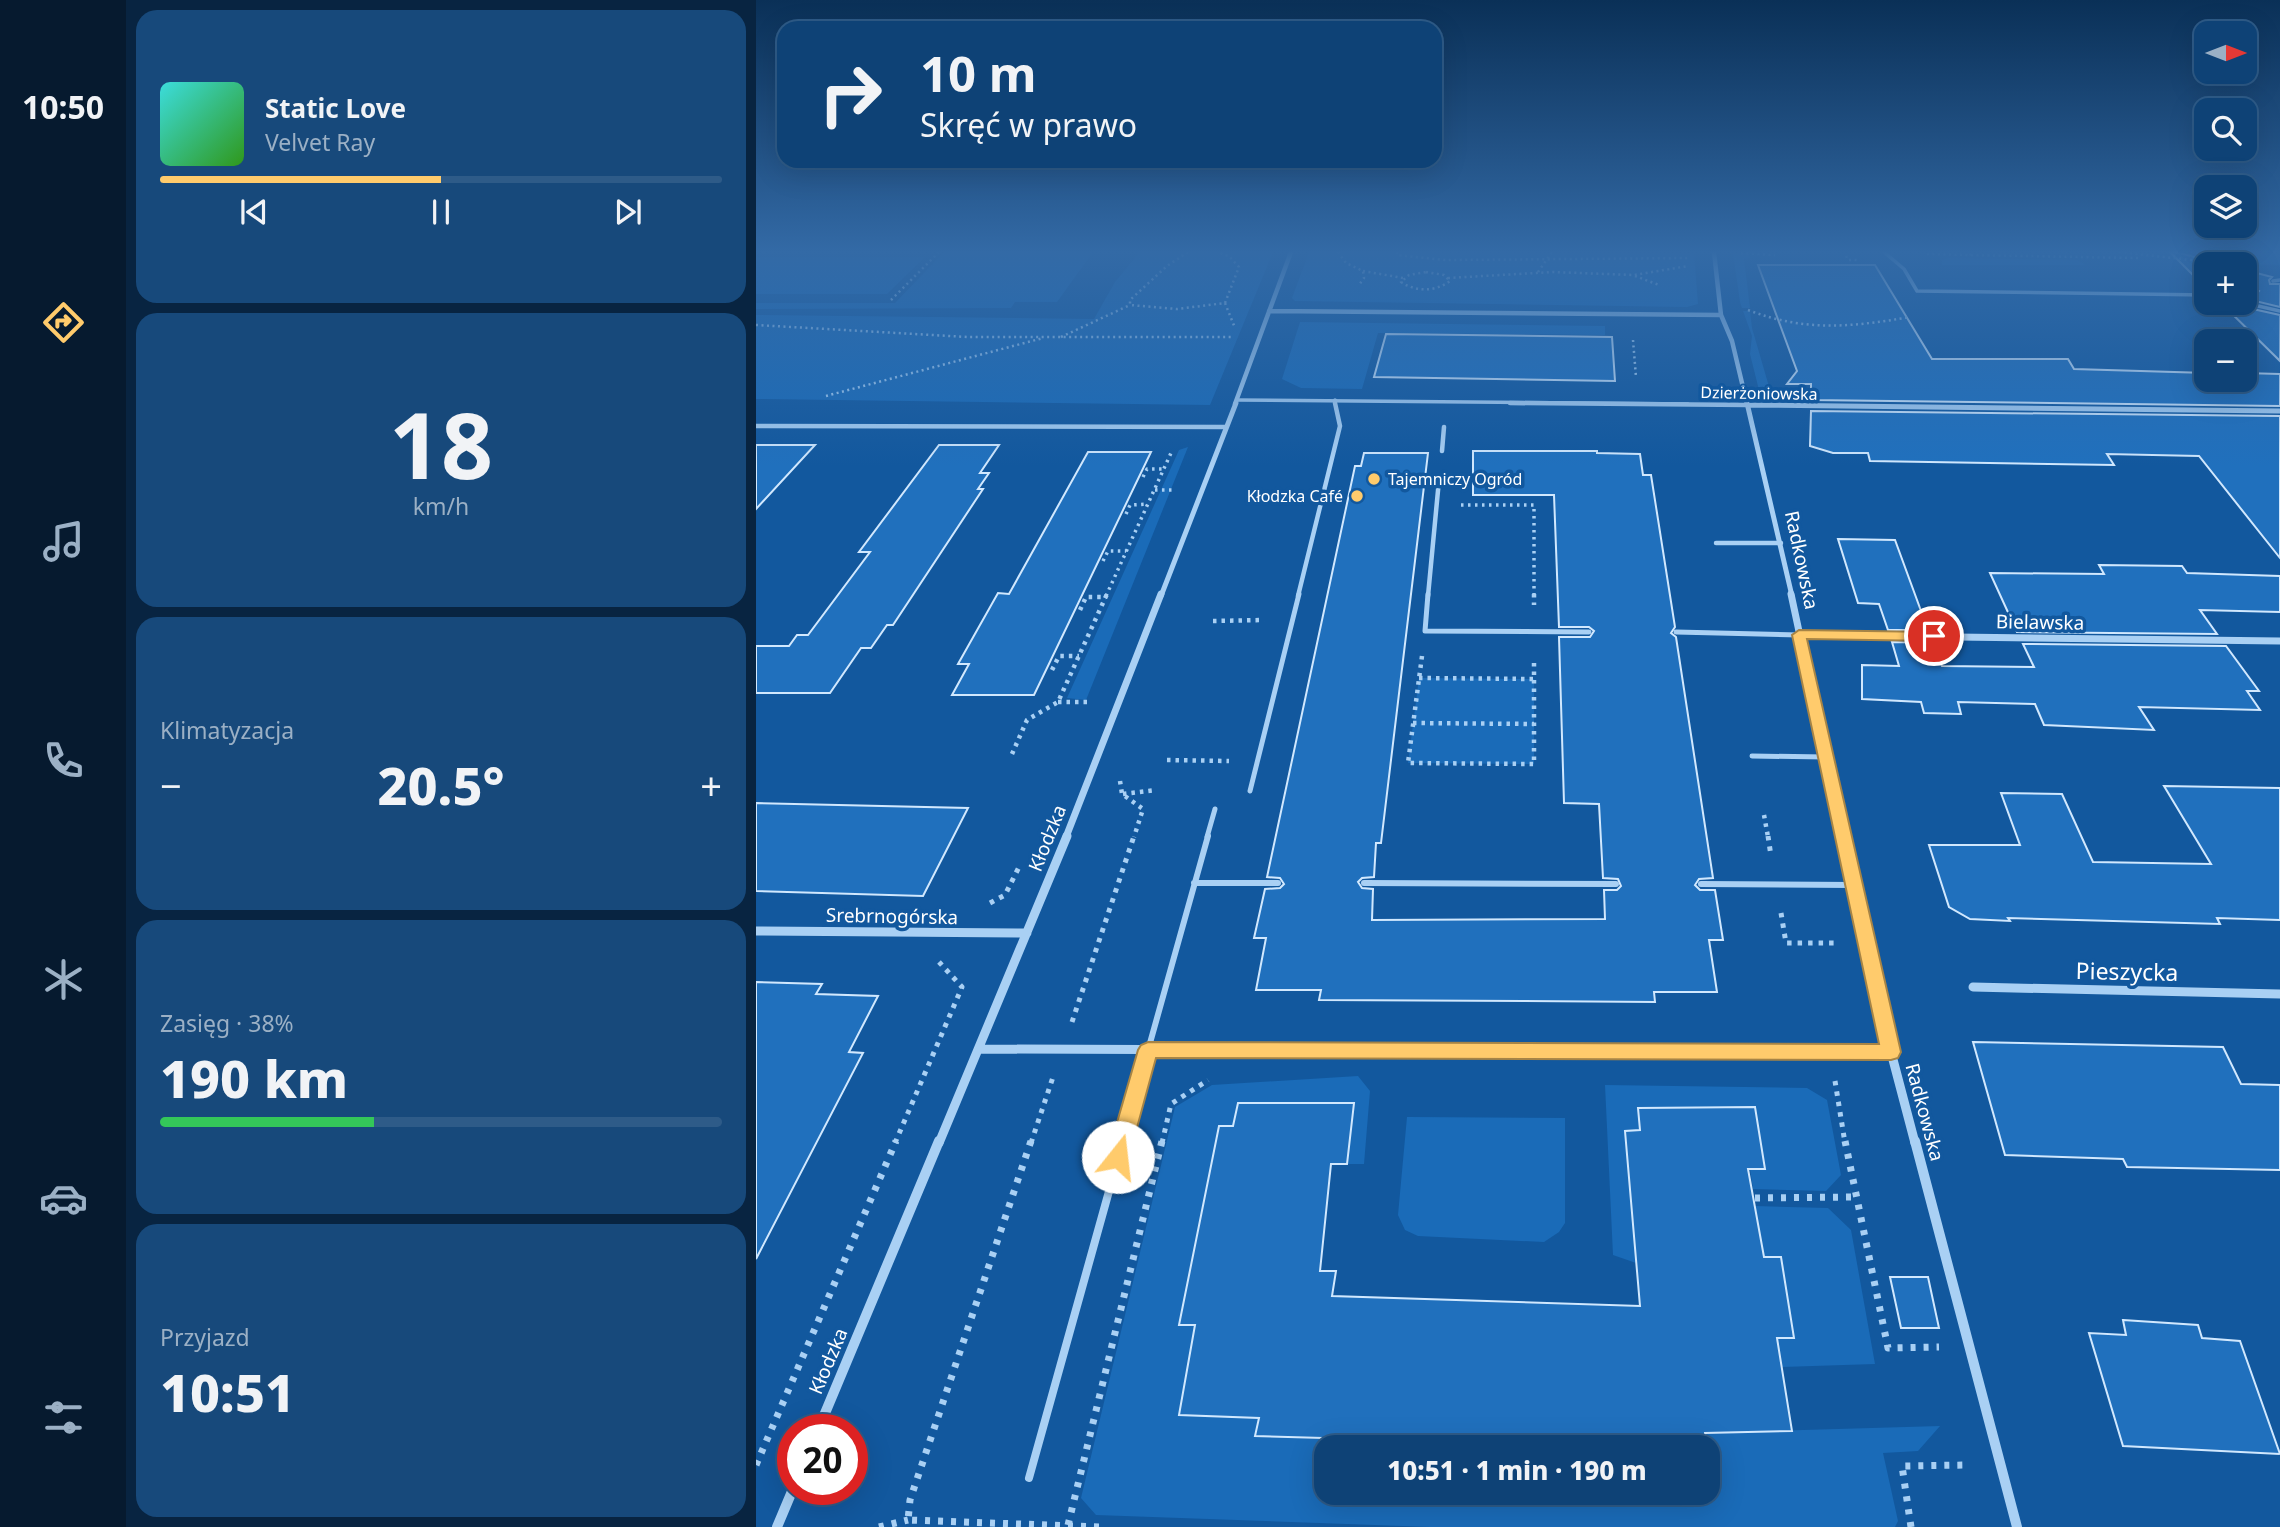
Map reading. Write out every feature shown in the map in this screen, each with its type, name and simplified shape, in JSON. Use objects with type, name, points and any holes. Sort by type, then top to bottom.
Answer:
[{"type":"street","name":"Kłodzka","points":[[825,1414],[1027,933],[1237,400],[1265,323]]},
{"type":"street","name":"Radkowska","points":[[1724,323],[1732,341],[1781,543],[1825,757],[1891,1052],[2017,1527]]},
{"type":"street","name":"Dzierżoniowska","points":[[1748,405],[2280,411]]},
{"type":"street","name":"Bielawska","points":[[1799,635],[2280,641]]},
{"type":"street","name":"Srebrnogórska","points":[[756,931],[1027,933]]},
{"type":"street","name":"Pieszycka","points":[[1973,987],[2280,994]]},
{"type":"street","points":[[979,1049],[1891,1052]]},
{"type":"street","points":[[777,1527],[786,1505]]},
{"type":"lane","name":"Dzierżoniowska","points":[[1237,400],[1748,405]]},
{"type":"lane","points":[[1250,791],[1340,426],[1336,417],[1335,400]]},
{"type":"lane","points":[[756,426],[1226,427]]},
{"type":"lane","points":[[1442,451],[1444,428]]},
{"type":"lane","points":[[1439,480],[1425,631],[1589,632]]},
{"type":"lane","points":[[1716,543],[1781,543]]},
{"type":"lane","points":[[1676,632],[1799,635]]},
{"type":"lane","points":[[1752,756],[1825,757]]},
{"type":"lane","points":[[1029,1478],[1215,809]]},
{"type":"lane","points":[[1194,883],[1278,883]]},
{"type":"lane","points":[[1364,883],[1616,884]]},
{"type":"lane","points":[[1701,884],[1853,885]]},
{"type":"path","points":[[1060,337],[1090,323]]},
{"type":"path","points":[[756,325],[967,337],[1236,337],[1232,323]]},
{"type":"path","points":[[1803,323],[1849,327],[1876,323]]},
{"type":"path","points":[[819,398],[1006,351],[1044,337]]},
{"type":"path","points":[[1058,702],[1174,448],[1199,441],[1206,427]]},
{"type":"path","points":[[1143,477],[1147,469],[1164,469]]},
{"type":"path","points":[[1154,490],[1179,490],[1174,502]]},
{"type":"path","points":[[1126,514],[1127,507],[1148,504]]},
{"type":"path","points":[[1103,558],[1108,551],[1126,551]]},
{"type":"path","points":[[1080,610],[1086,597],[1105,597]]},
{"type":"path","points":[[1213,621],[1293,620]]},
{"type":"path","points":[[1052,670],[1054,661],[1059,656],[1079,656]]},
{"type":"path","points":[[1419,678],[1534,679]]},
{"type":"path","points":[[1012,754],[1027,720],[1058,702],[1092,702],[1087,715]]},
{"type":"path","points":[[1413,723],[1534,723]]},
{"type":"path","points":[[1167,760],[1258,761]]},
{"type":"path","points":[[908,1520],[910,1500],[1143,808],[1122,794],[1119,775]]},
{"type":"path","points":[[1122,794],[1156,790]]},
{"type":"path","points":[[986,904],[1005,895],[1022,860]]},
{"type":"path","points":[[756,1465],[962,987],[939,961],[926,961]]},
{"type":"path","points":[[1068,1525],[1171,1104],[1209,1079],[1223,1079]]},
{"type":"path","points":[[1820,1079],[1834,1079],[1855,1197],[1888,1348],[1970,1346]]},
{"type":"path","points":[[1755,1199],[1855,1197]]},
{"type":"path","points":[[1911,1527],[1902,1466],[2001,1464]]},
{"type":"path","points":[[879,1527],[908,1520],[1102,1527]]},
{"type":"shaded area","points":[[756,323],[1244,323],[1210,405],[756,399]]},
{"type":"shaded area","points":[[1300,323],[1605,326],[1605,335],[1378,333],[1362,389],[1301,388],[1282,379]]},
{"type":"shaded area","points":[[1747,323],[1751,323],[1772,397],[1759,390],[1750,354],[1752,336]]},
{"type":"shaded area","points":[[1188,447],[1086,700],[1067,698],[1179,450]]},
{"type":"shaded area","points":[[1419,678],[1534,679],[1534,764],[1408,763]]},
{"type":"shaded area","points":[[1358,1076],[1370,1091],[1364,1164],[1347,1164],[1354,1103],[1238,1103],[1233,1126],[1219,1126],[1179,1324],[1195,1325],[1179,1415],[1259,1418],[1256,1436],[1314,1438],[1314,1505],[1720,1505],[1720,1435],[1705,1433],[1940,1426],[1918,1451],[1883,1453],[1898,1521],[1895,1527],[1430,1527],[1096,1515],[1081,1498],[1175,1107],[1212,1085]]},
{"type":"shaded area","points":[[1605,1085],[1807,1088],[1827,1100],[1841,1175],[1826,1191],[1753,1189],[1750,1169],[1765,1169],[1755,1107],[1639,1108],[1640,1130],[1625,1131],[1636,1263],[1613,1255]]},
{"type":"shaded area","points":[[1407,1117],[1565,1118],[1565,1223],[1559,1232],[1544,1242],[1418,1236],[1405,1230],[1398,1215]]},
{"type":"shaded area","points":[[1755,1206],[1828,1208],[1851,1230],[1875,1364],[1782,1367],[1777,1338],[1794,1338],[1781,1257],[1764,1257]]},
{"type":"building","points":[[1779,323],[1910,323],[1932,359],[2068,359],[2074,369],[2194,373],[2194,392],[2257,392],[2257,373],[2280,374],[2280,406],[1811,400],[1811,384],[1787,384],[1797,371]]},
{"type":"building","points":[[2242,323],[2280,323],[2280,361],[2257,338],[2257,329],[2247,329]]},
{"type":"building","points":[[1386,334],[1612,337],[1615,381],[1374,377]]},
{"type":"building","points":[[1811,411],[2280,416],[2280,558],[2199,456],[2107,454],[2114,465],[1870,461],[1868,453],[1833,453],[1810,446]]},
{"type":"building","points":[[756,445],[815,445],[756,509]]},
{"type":"building","points":[[939,445],[999,445],[980,473],[989,473],[978,489],[983,489],[893,625],[887,625],[871,648],[861,648],[830,693],[756,693],[756,646],[789,646],[797,635],[808,635],[870,552],[859,552]]},
{"type":"building","points":[[1473,451],[1597,451],[1640,454],[1643,475],[1651,475],[1675,627],[1671,633],[1676,637],[1713,878],[1699,879],[1695,885],[1700,890],[1715,890],[1723,940],[1709,940],[1717,992],[1654,992],[1655,1002],[1319,1000],[1321,990],[1256,990],[1266,938],[1254,938],[1265,889],[1280,888],[1284,884],[1280,878],[1267,877],[1355,466],[1361,466],[1364,453],[1428,453],[1381,843],[1376,843],[1374,877],[1362,878],[1358,882],[1362,888],[1373,889],[1372,920],[1605,919],[1604,890],[1617,890],[1621,886],[1618,879],[1603,878],[1599,804],[1564,803],[1559,637],[1590,637],[1594,631],[1589,627],[1559,627],[1554,495],[1473,495]]},
{"type":"building","points":[[1088,452],[1151,452],[1034,695],[952,695],[969,664],[958,664],[998,593],[1009,594]]},
{"type":"building","points":[[1838,539],[1895,540],[1928,630],[1888,630],[1879,604],[1858,603]]},
{"type":"building","points":[[2099,565],[2182,566],[2187,573],[2280,576],[2280,612],[2200,610],[2217,634],[2017,632],[1990,573],[2104,574]]},
{"type":"building","points":[[1892,642],[1933,643],[1942,666],[2034,667],[2023,644],[2226,646],[2259,691],[2247,691],[2260,710],[2139,707],[2154,730],[2044,725],[2035,704],[1958,702],[1961,714],[1924,713],[1921,702],[1862,699],[1862,665],[1899,666]]},
{"type":"building","points":[[2164,786],[2280,788],[2280,920],[2217,918],[2220,924],[2008,918],[2010,921],[1970,919],[1949,907],[1929,845],[2020,845],[2001,793],[2062,794],[2093,862],[2211,864]]},
{"type":"building","points":[[756,803],[968,808],[923,896],[756,891]]},
{"type":"building","points":[[756,982],[822,984],[816,994],[878,996],[849,1052],[863,1053],[756,1259]]},
{"type":"building","points":[[1973,1042],[2223,1047],[2241,1084],[2280,1085],[2280,1170],[2127,1167],[2123,1159],[2005,1155]]},
{"type":"building","points":[[1238,1103],[1354,1103],[1347,1164],[1331,1164],[1320,1271],[1336,1271],[1332,1296],[1640,1306],[1625,1131],[1640,1130],[1638,1108],[1755,1107],[1765,1169],[1748,1169],[1764,1257],[1781,1257],[1794,1338],[1777,1338],[1792,1431],[1705,1435],[1314,1435],[1314,1438],[1255,1436],[1259,1418],[1179,1415],[1195,1325],[1179,1325],[1219,1126],[1233,1126]]},
{"type":"building","points":[[1890,1277],[1928,1277],[1939,1328],[1901,1328]]},
{"type":"building","points":[[2123,1320],[2198,1325],[2202,1338],[2240,1341],[2280,1454],[2123,1446],[2089,1333],[2126,1335]]},
{"type":"place","name":"Tajemniczy Ogród","points":[[1374,479]]},
{"type":"place","name":"Kłodzka Café","points":[[1357,496]]},
{"type":"route","points":[[1118,1157],[1148,1050],[1891,1052],[1799,635],[1934,636]]}]
